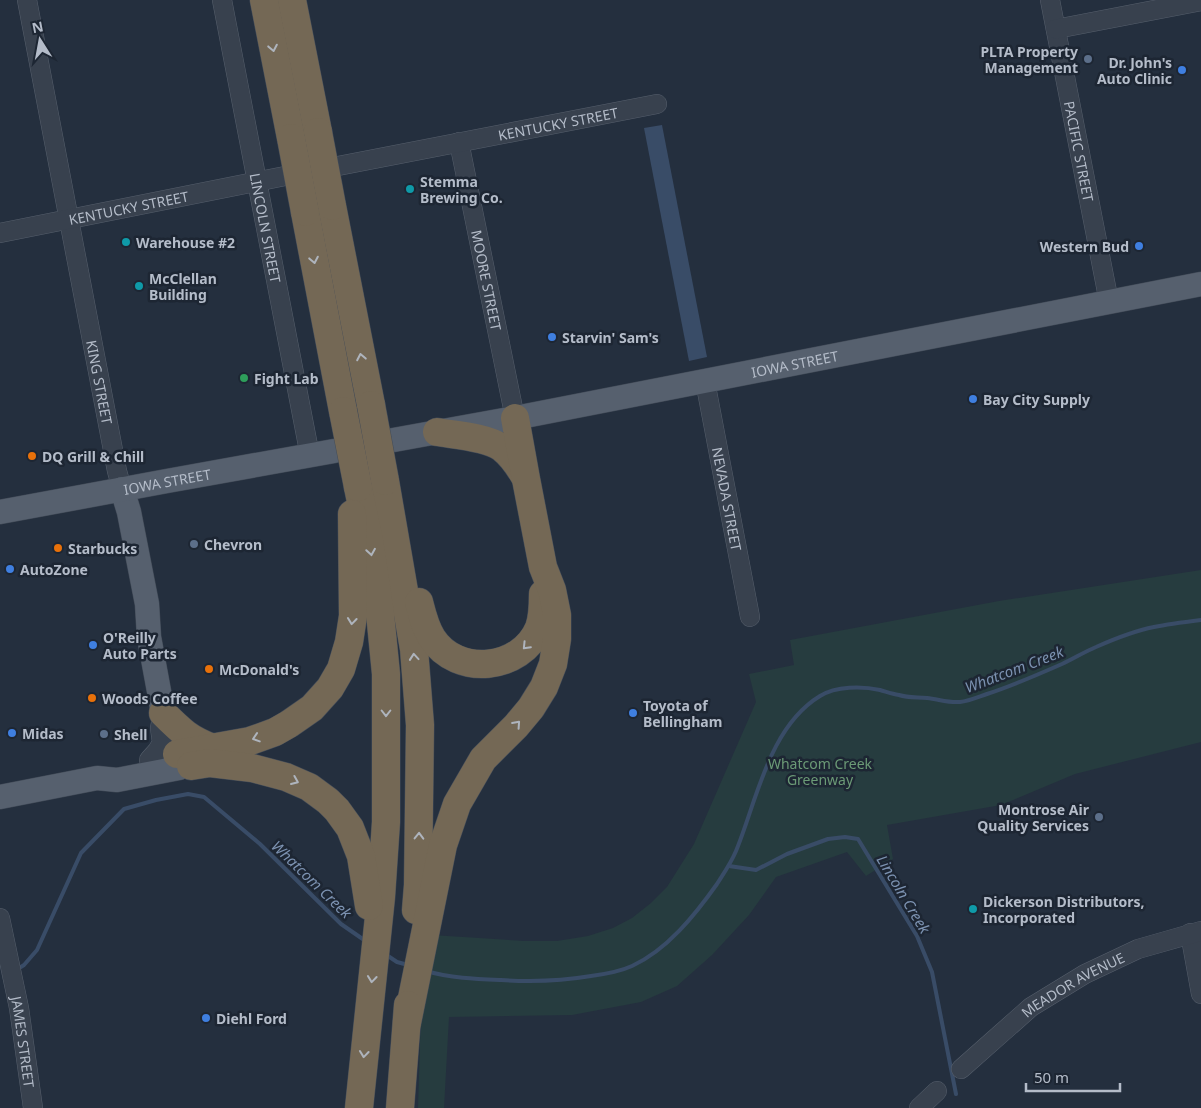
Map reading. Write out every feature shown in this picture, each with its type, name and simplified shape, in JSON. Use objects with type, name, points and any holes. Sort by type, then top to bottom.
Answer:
[{"type":"highway","points":[[264,0],[343,411],[343,455],[355,488],[370,546],[380,613],[386,674],[386,822],[374,895],[375,952],[359,1108]]},
{"type":"highway","points":[[292,0],[371,405],[414,649],[420,725],[427,884],[407,1023],[400,1108]]},
{"type":"highway","points":[[427,884],[457,804],[483,759],[531,708],[544,687],[553,664],[557,639],[557,615],[552,590],[544,567],[515,418]]},
{"type":"highway","points":[[438,432],[483,440],[499,446],[517,463],[526,479]]},
{"type":"highway","points":[[178,761],[214,748],[250,741],[275,732],[312,708],[330,688],[341,669],[349,642],[353,616],[355,488]]},
{"type":"highway","points":[[387,492],[424,621],[432,638],[438,645],[445,652],[461,661],[479,665],[497,663],[515,656],[529,644],[539,629],[543,611],[544,567]]},
{"type":"highway","points":[[163,713],[183,733],[196,742],[214,748]]},
{"type":"highway","points":[[178,761],[252,768],[286,777],[309,787],[337,810],[350,828],[374,895]]},
{"type":"main road","name":"IOWA STREET","points":[[388,441],[1201,284]]},
{"type":"main road","name":"IOWA STREET","points":[[0,512],[310,456],[343,455]]},
{"type":"main road","name":"KING STREET","points":[[122,489],[129,512],[147,601],[149,637],[163,713]]},
{"type":"main road","points":[[97,778],[114,767],[149,760],[178,761]]},
{"type":"main road","points":[[0,797],[97,778],[117,780],[178,761]]},
{"type":"street","name":"KING STREET","points":[[27,0],[115,464],[122,489]]},
{"type":"street","name":"LINCOLN STREET","points":[[222,0],[310,456]]},
{"type":"street","name":"PACIFIC STREET","points":[[1050,0],[1109,302]]},
{"type":"street","points":[[1056,29],[1201,0]]},
{"type":"street","name":"KENTUCKY STREET","points":[[338,166],[657,104]]},
{"type":"street","name":"MOORE STREET","points":[[458,142],[515,418]]},
{"type":"street","name":"KENTUCKY STREET","points":[[0,233],[285,176]]},
{"type":"street","name":"NEVADA STREET","points":[[705,381],[750,617]]},
{"type":"street","name":"KING STREET","points":[[149,760],[162,744],[160,728],[163,713]]},
{"type":"street","name":"JAMES STREET","points":[[1,924],[18,1008],[33,1108]]},
{"type":"street","points":[[1196,932],[1201,994]]},
{"type":"street","name":"MEADOR AVENUE","points":[[962,1068],[1031,1007],[1085,974],[1138,949],[1196,932]]},
{"type":"street","points":[[919,1108],[937,1091]]},
{"type":"green space","name":"Whatcom Creek Greenway","points":[[1201,570],[1201,742],[1075,774],[1001,805],[887,825],[893,859],[866,876],[847,852],[776,877],[749,915],[712,955],[677,986],[641,1002],[572,1015],[449,1017],[444,1108],[418,1108],[421,1010],[432,935],[524,941],[557,941],[588,936],[613,928],[632,918],[651,903],[667,887],[694,844],[756,702],[749,674],[794,665],[790,640],[999,601]]},
{"type":"water","points":[[662,125],[707,357],[689,361],[644,128]]},
{"type":"waterway","name":"Whatcom Creek","points":[[426,971],[473,979],[558,980],[617,971],[632,966],[657,951],[690,919],[730,864],[767,766],[788,726],[803,709],[826,693],[841,689],[865,688],[906,697],[960,702],[974,699],[1025,680],[1117,638],[1160,626],[1201,620]]},
{"type":"waterway","name":"Whatcom Creek","points":[[16,970],[24,965],[37,950],[81,853],[124,809],[188,794],[204,797],[260,844],[341,924],[367,942]]},
{"type":"waterway","name":"Lincoln Creek","points":[[729,866],[756,870],[787,854],[828,839],[845,837],[858,839],[917,936],[932,972],[956,1094]]},
{"type":"waterway","name":"Whatcom Creek","points":[[385,954],[397,962],[408,965]]},
{"type":"place","name":"PLTA Property Management","points":[[1088,59]]},
{"type":"place","name":"Dr. John's Auto Clinic","points":[[1182,70]]},
{"type":"place","name":"Stemma Brewing Co.","points":[[410,189]]},
{"type":"place","name":"Warehouse #2","points":[[126,242]]},
{"type":"place","name":"Western Bud","points":[[1139,246]]},
{"type":"place","name":"McClellan Building","points":[[139,286]]},
{"type":"place","name":"Starvin' Sam's","points":[[552,337]]},
{"type":"place","name":"Fight Lab","points":[[244,378]]},
{"type":"place","name":"Bay City Supply","points":[[973,399]]},
{"type":"place","name":"DQ Grill & Chill","points":[[32,456]]},
{"type":"place","name":"Chevron","points":[[194,544]]},
{"type":"place","name":"Starbucks","points":[[58,548]]},
{"type":"place","name":"AutoZone","points":[[10,569]]},
{"type":"place","name":"O'Reilly Auto Parts","points":[[93,645]]},
{"type":"place","name":"McDonald's","points":[[209,669]]},
{"type":"place","name":"Woods Coffee","points":[[92,698]]},
{"type":"place","name":"Toyota of Bellingham","points":[[633,713]]},
{"type":"place","name":"Midas","points":[[12,733]]},
{"type":"place","name":"Shell","points":[[104,734]]},
{"type":"place","name":"Montrose Air Quality Services","points":[[1099,817]]},
{"type":"place","name":"Dickerson Distributors, Incorporated","points":[[973,909]]},
{"type":"place","name":"Diehl Ford","points":[[206,1018]]}]
